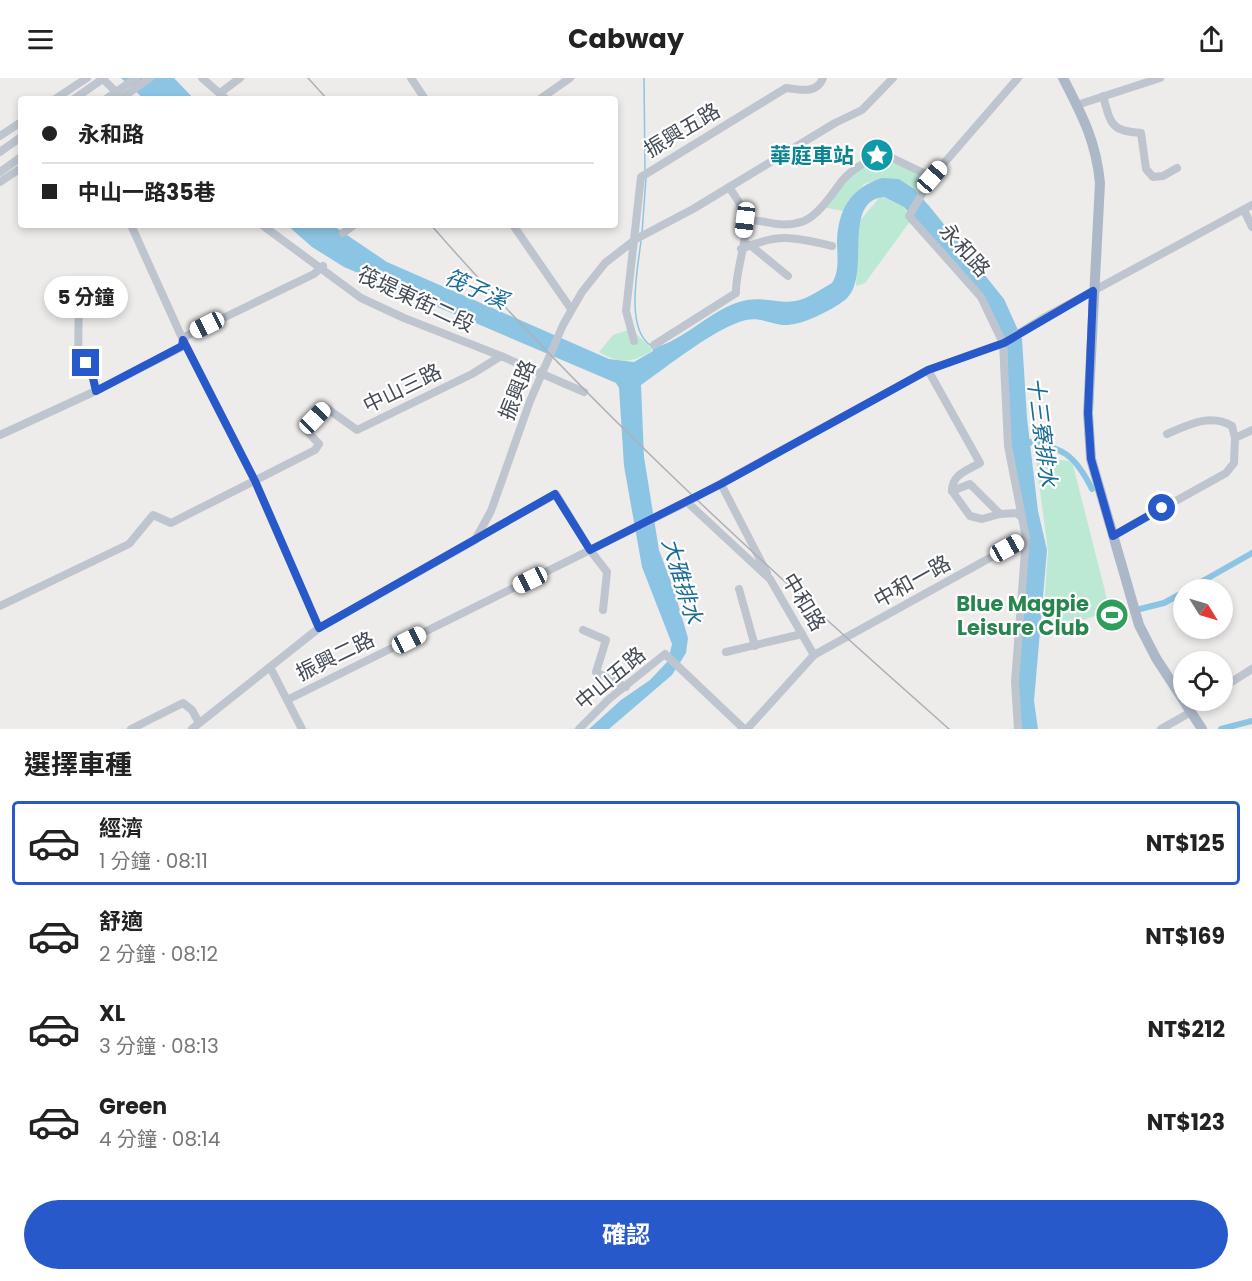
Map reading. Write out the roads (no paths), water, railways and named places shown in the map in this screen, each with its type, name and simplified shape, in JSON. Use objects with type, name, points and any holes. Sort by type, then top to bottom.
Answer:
[{"type":"main road","points":[[1063,78],[1091,134],[1098,166],[1088,413],[1091,459],[1139,625],[1173,685]]},
{"type":"main road","points":[[1190,711],[1202,729]]},
{"type":"street","points":[[60,96],[87,78]]},
{"type":"street","points":[[78,96],[103,78],[119,96]]},
{"type":"street","points":[[110,96],[136,78]]},
{"type":"street","points":[[126,96],[150,78]]},
{"type":"street","points":[[202,78],[223,96],[240,78]]},
{"type":"street","points":[[411,78],[423,96]]},
{"type":"street","points":[[544,96],[570,78]]},
{"type":"street","name":"振興五路","points":[[634,341],[626,311],[636,239],[640,177],[786,88],[802,91],[814,89],[820,86],[823,78]]},
{"type":"street","name":"振興路","points":[[475,540],[491,511],[542,373],[571,309],[605,263],[636,239],[729,187],[835,123],[862,110],[893,78]]},
{"type":"street","name":"永和路","points":[[1004,342],[981,297],[909,216],[932,177],[1018,78]]},
{"type":"street","points":[[1077,105],[1160,78]]},
{"type":"street","points":[[1103,96],[1116,127],[1121,132],[1142,133],[1146,169],[1153,177],[1163,176],[1176,168]]},
{"type":"street","points":[[0,136],[18,124]]},
{"type":"street","points":[[0,152],[18,139]]},
{"type":"street","points":[[745,220],[760,219],[775,226],[806,220],[829,200],[839,183],[870,158],[884,154],[932,177]]},
{"type":"street","points":[[0,172],[18,159]]},
{"type":"street","points":[[0,182],[18,170]]},
{"type":"street","points":[[654,345],[736,293],[737,268],[746,247],[745,220],[744,211],[729,187]]},
{"type":"street","points":[[687,502],[928,370],[1004,342],[1093,291],[1248,208],[1252,227]]},
{"type":"street","points":[[132,228],[183,340],[255,481],[319,628]]},
{"type":"street","name":"筏堤東街二段","points":[[266,228],[361,298],[501,357]]},
{"type":"street","points":[[343,233],[350,228]]},
{"type":"street","points":[[515,228],[571,309]]},
{"type":"street","points":[[746,247],[758,241],[778,238],[832,246]]},
{"type":"street","points":[[746,247],[788,276]]},
{"type":"street","points":[[0,435],[96,391],[182,346],[186,336],[321,268]]},
{"type":"street","points":[[96,291],[79,294],[77,344],[78,360],[90,365],[96,391]]},
{"type":"street","points":[[1004,342],[1008,446],[1026,538],[1015,682],[1018,729]]},
{"type":"street","points":[[501,357],[584,392]]},
{"type":"street","name":"中山三路","points":[[0,606],[129,544],[153,515],[171,523],[315,450],[319,444],[305,429],[326,407],[357,430],[472,374],[501,357]]},
{"type":"street","points":[[928,370],[980,463],[957,475],[952,483],[952,491],[970,516],[982,519],[1000,514],[1017,513],[1021,517]]},
{"type":"street","points":[[1113,536],[1226,473],[1233,463],[1235,438],[1232,426],[1214,420],[1189,423],[1167,434]]},
{"type":"street","points":[[1235,438],[1252,430]]},
{"type":"street","points":[[721,484],[770,579]]},
{"type":"street","points":[[952,491],[970,484],[1000,514]]},
{"type":"street","points":[[131,729],[183,704],[192,710],[196,726],[319,628],[555,494],[590,550],[607,572],[603,610]]},
{"type":"street","name":"振興二路","points":[[287,700],[687,502]]},
{"type":"street","name":"中和路","points":[[665,654],[746,729],[814,655],[770,579],[687,502]]},
{"type":"street","name":"中和一路","points":[[814,655],[1026,538]]},
{"type":"street","points":[[739,589],[755,646]]},
{"type":"street","points":[[583,630],[606,640],[596,672],[626,687]]},
{"type":"street","points":[[726,652],[802,634]]},
{"type":"street","name":"中山五路","points":[[579,729],[585,720],[665,654]]},
{"type":"street","points":[[270,667],[302,729]]},
{"type":"street","points":[[1233,681],[1252,669]]},
{"type":"street","points":[[1161,729],[1188,711]]},
{"type":"water","points":[[121,78],[174,78],[191,96],[141,96]]},
{"type":"water","points":[[882,178],[899,179],[914,189],[1004,299],[1022,339],[1027,418],[1038,511],[1047,550],[1034,701],[1038,729],[1022,729],[1016,682],[1028,538],[1010,446],[1007,346],[969,283],[904,207],[884,197],[871,202],[863,212],[857,275],[853,289],[845,300],[824,313],[790,325],[751,319],[734,324],[692,348],[641,385],[644,457],[659,550],[688,638],[686,653],[672,675],[609,729],[589,729],[621,700],[650,680],[668,661],[672,644],[642,567],[624,466],[619,388],[616,383],[344,267],[312,247],[290,228],[336,228],[387,262],[609,359],[634,362],[653,351],[653,348],[676,339],[717,312],[739,302],[754,299],[800,300],[832,283],[837,268],[840,219],[848,201],[871,182]]},
{"type":"waterway","points":[[644,78],[645,170]]},
{"type":"waterway","points":[[642,233],[646,178]]},
{"type":"waterway","points":[[641,241],[635,311],[642,336],[650,345]]},
{"type":"waterway","name":"十三寮排水","points":[[1024,441],[1049,446],[1066,454],[1079,467],[1092,489]]},
{"type":"waterway","points":[[1206,579],[1252,553]]},
{"type":"waterway","points":[[1140,609],[1164,603],[1173,598]]},
{"type":"waterway","points":[[1221,729],[1252,721]]},
{"type":"railway","points":[[308,78],[324,96]]},
{"type":"railway","points":[[434,228],[553,358],[617,422],[814,609],[949,729]]},
{"type":"place","name":"華庭車站","points":[[877,155]]},
{"type":"place","name":"Blue Magpie Leisure Club","points":[[1112,615]]},
{"type":"water label","name":"筏子溪","points":[[476,289]]},
{"type":"water label","name":"大雅排水","points":[[682,581]]}]
